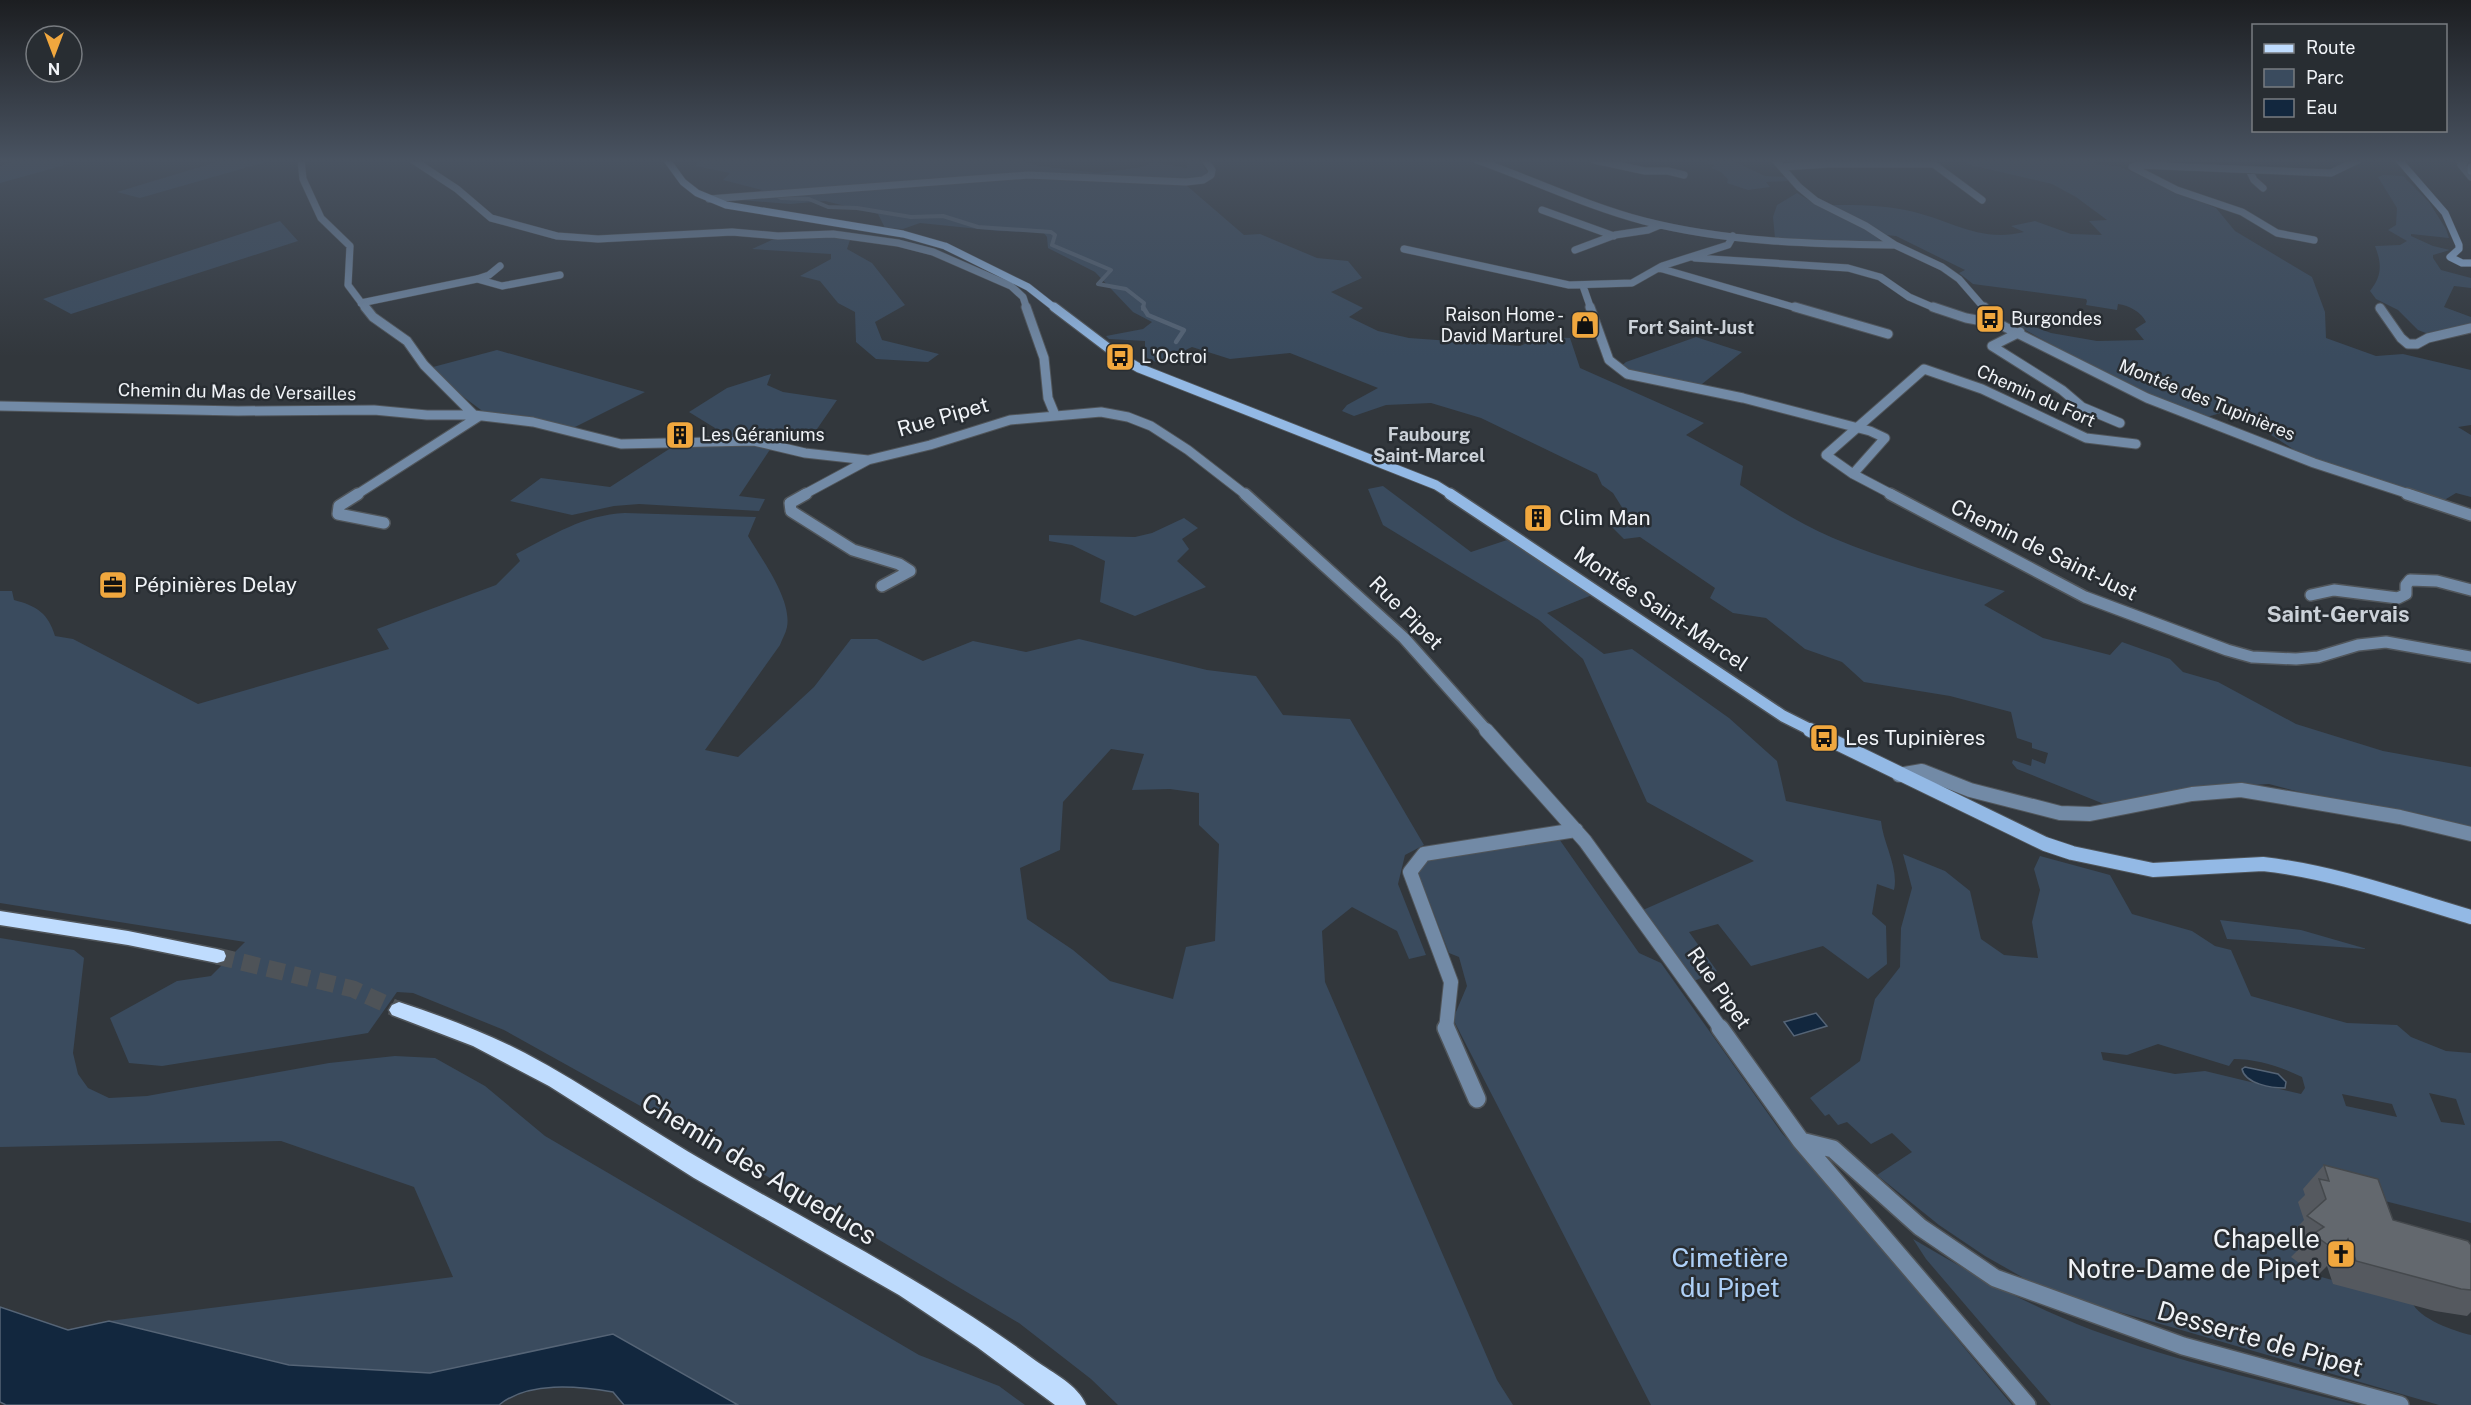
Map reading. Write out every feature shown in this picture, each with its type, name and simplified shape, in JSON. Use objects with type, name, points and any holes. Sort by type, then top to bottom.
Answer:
[{"type":"main road","name":"Montée Saint-Marcel","points":[[849,226],[917,236],[945,246],[1016,284],[1139,368],[1444,490],[1783,716],[1899,775],[2045,844],[2072,854],[2153,870],[2263,864],[2281,866],[2333,878],[2471,917]]},
{"type":"main road","points":[[2450,226],[2459,249],[2450,257],[2462,263],[2471,263]]},
{"type":"main road","points":[[0,918],[128,938],[218,956]]},
{"type":"main road","name":"Chemin des Aqueducs","points":[[399,1010],[446,1026],[526,1063],[701,1170],[949,1314],[1003,1350],[1074,1405]]},
{"type":"street","points":[[329,226],[350,246],[348,285],[361,303],[373,317],[407,341],[424,365],[476,416],[339,506],[338,514],[384,523]]},
{"type":"street","points":[[516,226],[540,233],[598,238],[723,232],[777,236],[833,234],[855,236],[933,252],[1016,284],[1023,297],[1044,358],[1048,398],[1050,407],[1056,415]]},
{"type":"street","points":[[1585,226],[1614,236]]},
{"type":"street","points":[[1575,250],[1595,245],[1614,236],[1638,234],[1659,226]]},
{"type":"street","points":[[1664,226],[1733,236],[1822,244],[1895,245]]},
{"type":"street","name":"Montée des Tupinières","points":[[1865,226],[1895,245],[1950,272],[1999,324],[2146,398],[2314,463],[2471,515]]},
{"type":"street","points":[[2265,226],[2277,233],[2314,240]]},
{"type":"street","points":[[1404,249],[1582,286],[1632,283],[1659,268],[1728,245],[1733,236]]},
{"type":"street","points":[[1693,257],[1848,268],[1880,277],[1909,297],[1929,306],[1966,318],[1999,324]]},
{"type":"street","points":[[361,303],[477,279],[500,266]]},
{"type":"street","points":[[1659,268],[1888,334]]},
{"type":"street","points":[[477,279],[502,286],[560,275]]},
{"type":"street","points":[[1582,286],[1610,360],[1627,374],[1743,398],[1879,434],[1884,438],[1853,474]]},
{"type":"street","points":[[2380,309],[2400,338],[2408,344],[2417,344],[2428,338],[2471,328]]},
{"type":"street","points":[[2020,333],[1992,346],[2062,390],[2082,407],[2120,423]]},
{"type":"street","name":"Chemin de Saint-Just","points":[[1924,369],[1826,455],[1853,474],[2085,597],[2227,650],[2252,657],[2296,659],[2318,657],[2358,645],[2386,642],[2471,657]]},
{"type":"street","name":"Chemin du Fort","points":[[1924,369],[1982,389],[2086,438],[2136,444]]},
{"type":"street","name":"Chemin du Mas de Versailles","points":[[0,406],[238,411],[374,410],[427,415],[476,416]]},
{"type":"street","name":"Rue Pipet","points":[[476,416],[533,422],[621,444],[754,441],[805,453],[868,460],[930,445],[1010,420],[1101,412],[1140,421],[1188,450],[1235,485],[1410,644],[1576,830],[1642,918],[1801,1141],[2027,1405]]},
{"type":"street","points":[[868,460],[790,503],[790,511],[850,548],[866,556],[893,560],[910,572],[882,586]]},
{"type":"street","points":[[2311,595],[2334,590],[2398,598],[2406,594],[2406,585],[2410,580],[2437,581],[2471,590]]},
{"type":"street","points":[[1899,775],[1922,771],[1970,790],[2060,813],[2090,814],[2192,794],[2241,790],[2400,817],[2471,834]]},
{"type":"street","points":[[1477,1099],[1445,1026],[1451,982],[1410,872],[1424,854],[1576,830]]},
{"type":"street","name":"Desserte de Pipet","points":[[1801,1141],[1833,1149],[1920,1227],[1995,1278],[2183,1346],[2400,1405]]},
{"type":"green space","points":[[266,226],[284,226],[298,241],[71,314],[43,299]]},
{"type":"green space","points":[[884,226],[913,226],[903,229],[885,228]]},
{"type":"green space","points":[[945,226],[1233,226],[1244,235],[1260,234],[1317,258],[1348,261],[1362,278],[1331,292],[1363,308],[1349,317],[1378,331],[1409,338],[1520,346],[1541,337],[1570,338],[1580,368],[1704,423],[1686,435],[1743,466],[1740,485],[1785,513],[1854,547],[1940,574],[2005,591],[1984,605],[2043,638],[2110,655],[2122,642],[2170,659],[2183,672],[2218,682],[2296,724],[2383,751],[2471,767],[2471,828],[2421,814],[2307,794],[2269,784],[2184,789],[2104,804],[2017,769],[2012,763],[2013,760],[2031,766],[2032,759],[2045,764],[2048,753],[2032,748],[2032,743],[2017,738],[2011,712],[1950,696],[1864,682],[1842,662],[1805,649],[1766,618],[1733,613],[1710,598],[1715,588],[1640,537],[1624,539],[1609,524],[1628,517],[1613,493],[1602,485],[1597,474],[1481,418],[1431,403],[1386,405],[1354,416],[1342,411],[1347,405],[1378,388],[1290,353],[1230,359],[1192,347],[1158,363],[1145,357],[1145,341],[1109,339],[1106,336],[1143,329],[1152,322],[1133,312],[1095,272],[1048,248],[1047,237],[1043,232],[999,231]]},
{"type":"green space","points":[[1774,226],[1859,226],[1884,243],[1775,238]]},
{"type":"green space","points":[[1869,226],[1956,226],[1979,233],[2008,235],[2024,232],[2011,226],[2048,226],[2071,234],[2102,235],[2093,226],[2231,226],[2235,231],[2312,277],[2325,312],[2326,338],[2376,356],[2403,354],[2471,370],[2471,425],[2458,427],[2471,435],[2471,497],[2456,493],[2441,502],[2289,451],[2293,449],[2271,435],[2266,428],[2224,412],[2207,417],[2163,402],[2098,370],[2018,326],[2029,325],[2051,333],[2097,341],[2144,340],[2135,329],[2146,322],[2135,310],[2118,304],[2117,310],[2086,305],[2086,299],[1973,284],[1959,273],[1965,270],[1896,236],[1886,235]]},
{"type":"green space","points":[[2395,226],[2444,226],[2449,238],[2411,234],[2411,236],[2433,246],[2450,250],[2433,255],[2441,270],[2471,278],[2471,288],[2454,286],[2444,307],[2471,317],[2471,325],[2431,335],[2418,330],[2398,310],[2376,299],[2370,291],[2380,270],[2375,246],[2400,245],[2407,241],[2388,230]]},
{"type":"green space","points":[[778,237],[851,237],[847,249],[872,263],[905,305],[875,322],[882,340],[939,354],[928,362],[876,359],[856,342],[855,312],[838,303],[820,281],[800,276],[831,259],[831,254],[752,249]]},
{"type":"green space","points":[[1696,337],[1742,352],[1702,384],[1694,386],[1635,374],[1620,367],[1626,362]]},
{"type":"green space","points":[[497,350],[645,392],[573,428],[527,416],[485,413],[461,395],[433,367]]},
{"type":"green space","points":[[771,374],[767,385],[783,392],[837,400],[817,429],[782,431],[766,438],[709,438],[715,428],[689,412],[727,388]]},
{"type":"green space","points":[[742,442],[771,448],[739,496],[765,499],[759,511],[639,504],[614,506],[572,515],[510,501],[541,478],[610,487],[677,444]]},
{"type":"green space","points":[[1383,486],[1471,552],[1510,539],[1592,595],[1547,613],[1604,654],[1632,649],[1729,718],[1777,761],[1786,801],[1881,821],[1893,864],[1895,882],[1894,890],[1877,884],[1872,914],[1886,926],[1887,964],[1868,979],[1823,946],[1751,966],[1718,924],[1689,932],[1717,971],[1694,981],[1643,910],[1754,861],[1647,802],[1583,659],[1539,620],[1383,525],[1368,489]]},
{"type":"green space","points":[[625,513],[756,517],[748,536],[781,592],[787,616],[786,632],[780,645],[705,750],[738,757],[814,687],[851,639],[877,639],[923,661],[973,641],[1026,652],[1079,639],[1207,670],[1256,676],[1283,715],[1350,719],[1424,845],[1405,855],[1398,884],[1426,955],[1409,959],[1397,931],[1352,907],[1322,931],[1325,982],[1497,1380],[1513,1405],[1118,1405],[1091,1379],[1019,1323],[849,1222],[504,1030],[413,993],[397,992],[368,1033],[162,1066],[129,1063],[110,1018],[177,981],[211,976],[245,942],[0,903],[0,591],[12,591],[14,600],[35,608],[45,616],[55,636],[73,639],[198,704],[389,649],[377,629],[496,585],[520,561],[516,554],[569,527]],"holes":[[[1111,749],[1144,754],[1132,790],[1170,789],[1199,793],[1199,825],[1219,844],[1215,941],[1186,947],[1173,999],[1110,981],[1073,950],[1027,919],[1020,868],[1060,850],[1063,802]]]},
{"type":"green space","points":[[1184,518],[1198,528],[1182,539],[1189,549],[1177,561],[1206,587],[1135,616],[1100,602],[1105,561],[1072,545],[1049,541],[1049,535],[1135,537],[1152,533]]},
{"type":"green space","name":"Cimetière du Pipet","points":[[1557,836],[1639,953],[1661,963],[1781,1132],[1868,1232],[2012,1405],[1651,1405],[1453,1019],[1467,986],[1459,957],[1449,953],[1417,870],[1429,856]]},
{"type":"green space","points":[[1903,854],[1945,871],[1970,891],[1981,939],[2004,955],[2038,958],[2032,922],[2040,890],[2034,869],[2040,856],[2110,875],[2132,914],[2192,931],[2215,946],[2231,950],[2251,996],[2347,1023],[2397,1025],[2411,1037],[2446,1051],[2471,1053],[2471,1223],[2377,1199],[2304,1189],[2318,1235],[2300,1233],[2314,1275],[2412,1302],[2429,1319],[2471,1335],[2471,1405],[2439,1405],[2102,1307],[2029,1281],[1985,1256],[1939,1225],[1877,1175],[1912,1152],[1892,1133],[1871,1144],[1847,1122],[1838,1125],[1829,1114],[1825,1116],[1810,1098],[1860,1061],[1875,999],[1900,967],[1901,928],[1912,888]],"holes":[[[2158,1044],[2229,1066],[2234,1059],[2269,1064],[2302,1077],[2305,1088],[2301,1094],[2205,1071],[2175,1074],[2103,1060],[2101,1052],[2127,1055]],[[2429,1093],[2456,1099],[2465,1125],[2441,1122]],[[2342,1094],[2392,1104],[2397,1117],[2346,1106]]]},
{"type":"green space","points":[[2220,920],[2301,930],[2367,949],[2227,939]]},
{"type":"green space","points":[[0,938],[74,950],[84,958],[73,1053],[78,1074],[88,1088],[109,1098],[147,1096],[329,1063],[395,1056],[435,1058],[485,1086],[545,1136],[919,1355],[999,1386],[1025,1405],[738,1405],[613,1334],[430,1373],[289,1365],[109,1321],[453,1277],[414,1187],[281,1141],[0,1147]]},
{"type":"green space","points":[[1913,1239],[2023,1300],[2092,1330],[2190,1362],[2356,1405],[2051,1405],[1926,1259]]},
{"type":"water","points":[[1816,1013],[1827,1026],[1794,1036],[1784,1022]]},
{"type":"water","points":[[2245,1067],[2278,1074],[2286,1082],[2285,1088],[2253,1082],[2244,1074],[2242,1069]]},
{"type":"water","points":[[0,1307],[68,1330],[109,1321],[289,1365],[430,1373],[613,1334],[738,1405],[624,1405],[613,1392],[554,1387],[524,1392],[499,1405],[6,1405],[0,1402]]},
{"type":"building","points":[[2324,1165],[2378,1179],[2393,1220],[2468,1241],[2471,1245],[2471,1290],[2356,1261],[2348,1239],[2339,1253],[2313,1234],[2324,1227],[2307,1216],[2326,1199],[2319,1179],[2329,1181]]},
{"type":"waterway","points":[[973,226],[1051,232],[1055,235],[1052,245],[1111,270],[1098,284],[1126,289],[1144,303],[1143,307]]},
{"type":"waterway","points":[[1143,307],[1148,315],[1184,330],[1176,342]]},
{"type":"tunnel","points":[[217,956],[353,989],[399,1010]]},
{"type":"place","name":"Burgondes","points":[[1990,319]]},
{"type":"place","name":"Raison Home - David Marturel","points":[[1585,325]]},
{"type":"place","name":"L'Octroi","points":[[1120,357]]},
{"type":"place","name":"Les Géraniums","points":[[680,435]]},
{"type":"place","name":"Clim Man","points":[[1538,518]]},
{"type":"place","name":"Pépinières Delay","points":[[113,585]]},
{"type":"place","name":"Les Tupinières","points":[[1824,738]]},
{"type":"place","name":"Chapelle Notre-Dame de Pipet","points":[[2341,1254]]},
{"type":"district","name":"Fort Saint-Just","points":[[1691,328]]},
{"type":"district","name":"Faubourg Saint-Marcel","points":[[1429,445]]},
{"type":"district","name":"Saint-Gervais","points":[[2338,614]]}]
